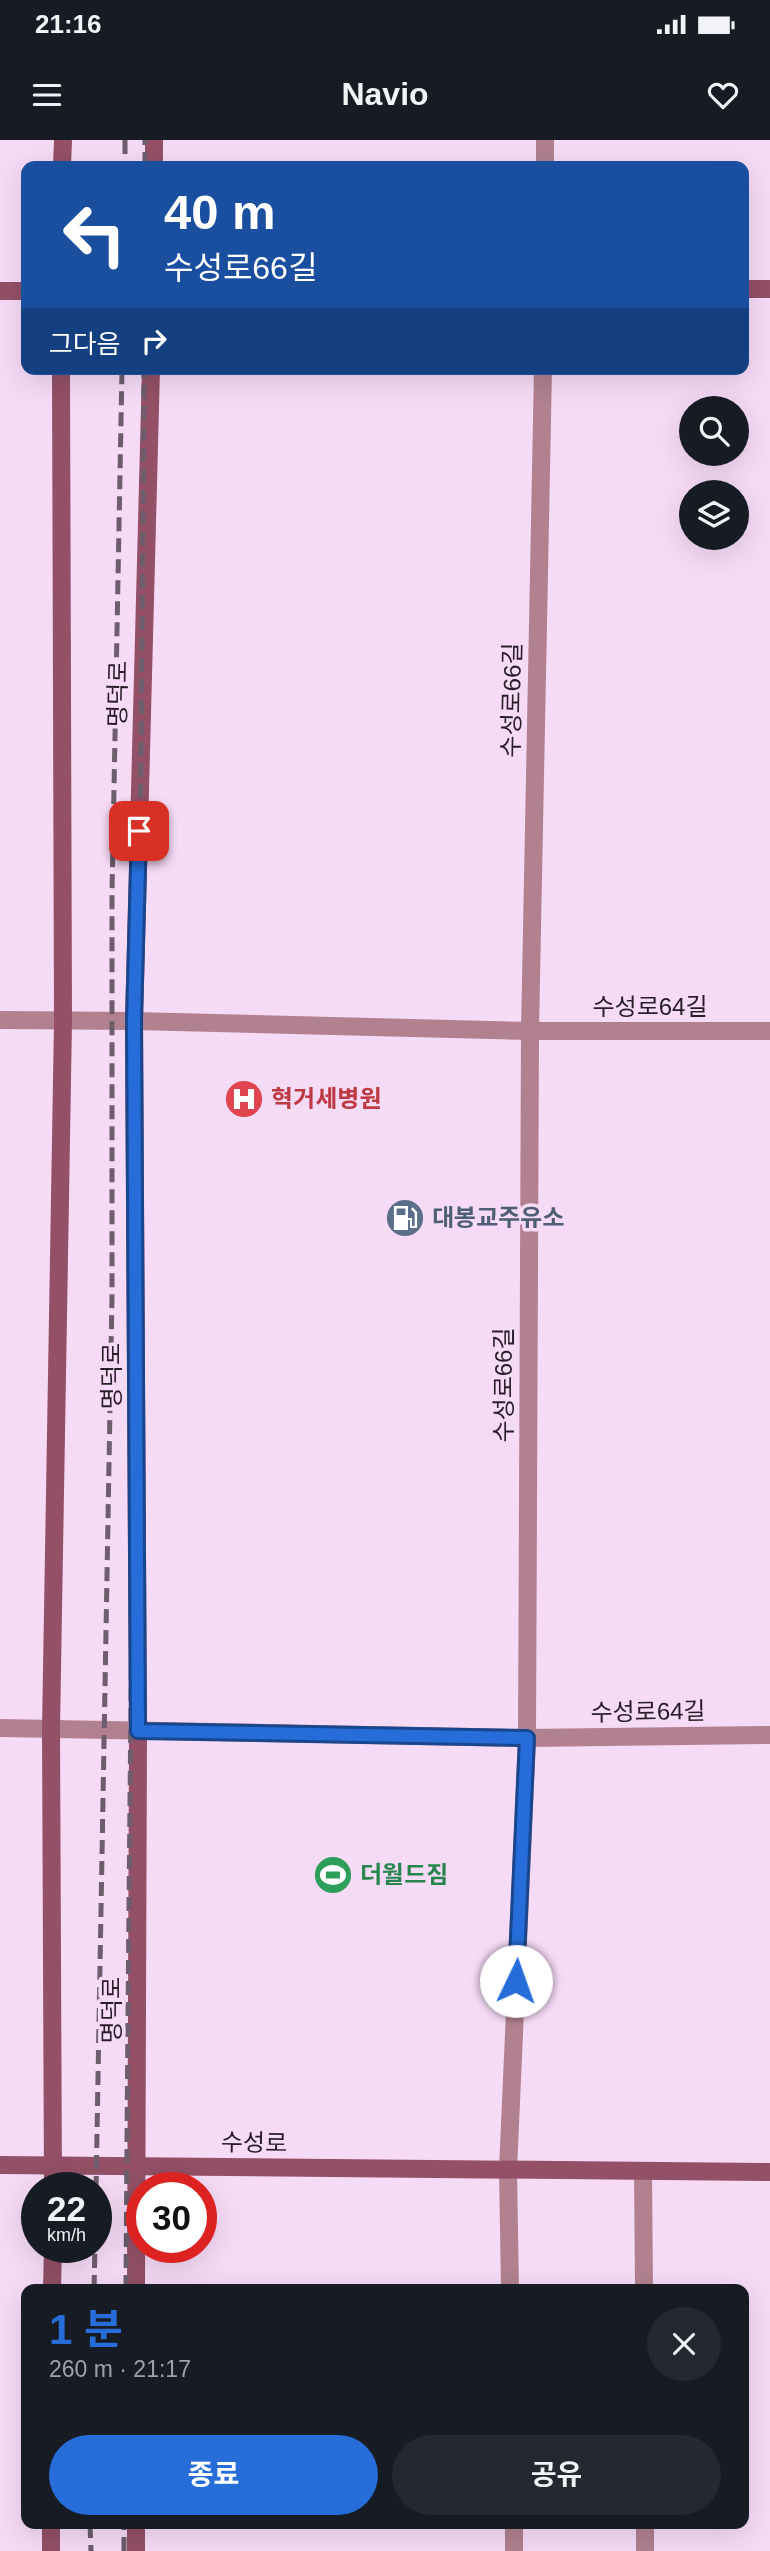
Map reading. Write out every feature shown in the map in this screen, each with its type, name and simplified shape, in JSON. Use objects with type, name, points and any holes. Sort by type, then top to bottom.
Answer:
[{"type":"main road","points":[[62,140],[62,161]]},
{"type":"main road","points":[[154,140],[154,161]]},
{"type":"main road","points":[[749,289],[770,289]]},
{"type":"main road","points":[[0,291],[21,291]]},
{"type":"main road","points":[[53,2172],[51,1729],[63,1021],[61,375]]},
{"type":"main road","name":"명덕로","points":[[136,2284],[138,1731],[134,1021],[151,375]]},
{"type":"main road","name":"수성로","points":[[0,2165],[770,2172]]},
{"type":"main road","points":[[52,2284],[53,2263]]},
{"type":"main road","points":[[51,2529],[51,2551]]},
{"type":"main road","points":[[136,2529],[136,2551]]},
{"type":"street","points":[[545,140],[545,161]]},
{"type":"street","name":"수성로66길","points":[[508,2170],[527,1738],[530,1031],[543,375]]},
{"type":"street","points":[[0,1020],[530,1031]]},
{"type":"street","name":"수성로64길","points":[[530,1031],[770,1031]]},
{"type":"street","points":[[0,1728],[527,1738]]},
{"type":"street","name":"수성로64길","points":[[527,1738],[770,1735]]},
{"type":"street","points":[[508,2170],[510,2284]]},
{"type":"street","points":[[643,2171],[644,2284]]},
{"type":"street","points":[[514,2529],[514,2551]]},
{"type":"street","points":[[645,2529],[645,2551]]},
{"type":"railway","points":[[125,140],[125,161]]},
{"type":"railway","points":[[145,140],[145,161]]},
{"type":"railway","points":[[96,2172],[112,1296],[112,893],[122,375]]},
{"type":"railway","points":[[126,2284],[144,375]]},
{"type":"railway","points":[[94,2284],[95,2263]]},
{"type":"railway","points":[[90,2529],[91,2551]]},
{"type":"railway","points":[[124,2529],[124,2551]]},
{"type":"place","name":"혁거세병원","points":[[244,1099]]},
{"type":"place","name":"대봉교주유소","points":[[405,1218]]},
{"type":"place","name":"더월드짐","points":[[333,1875]]},
{"type":"route","points":[[139,831],[134,1021],[138,1731],[527,1738],[516,1981]]}]
